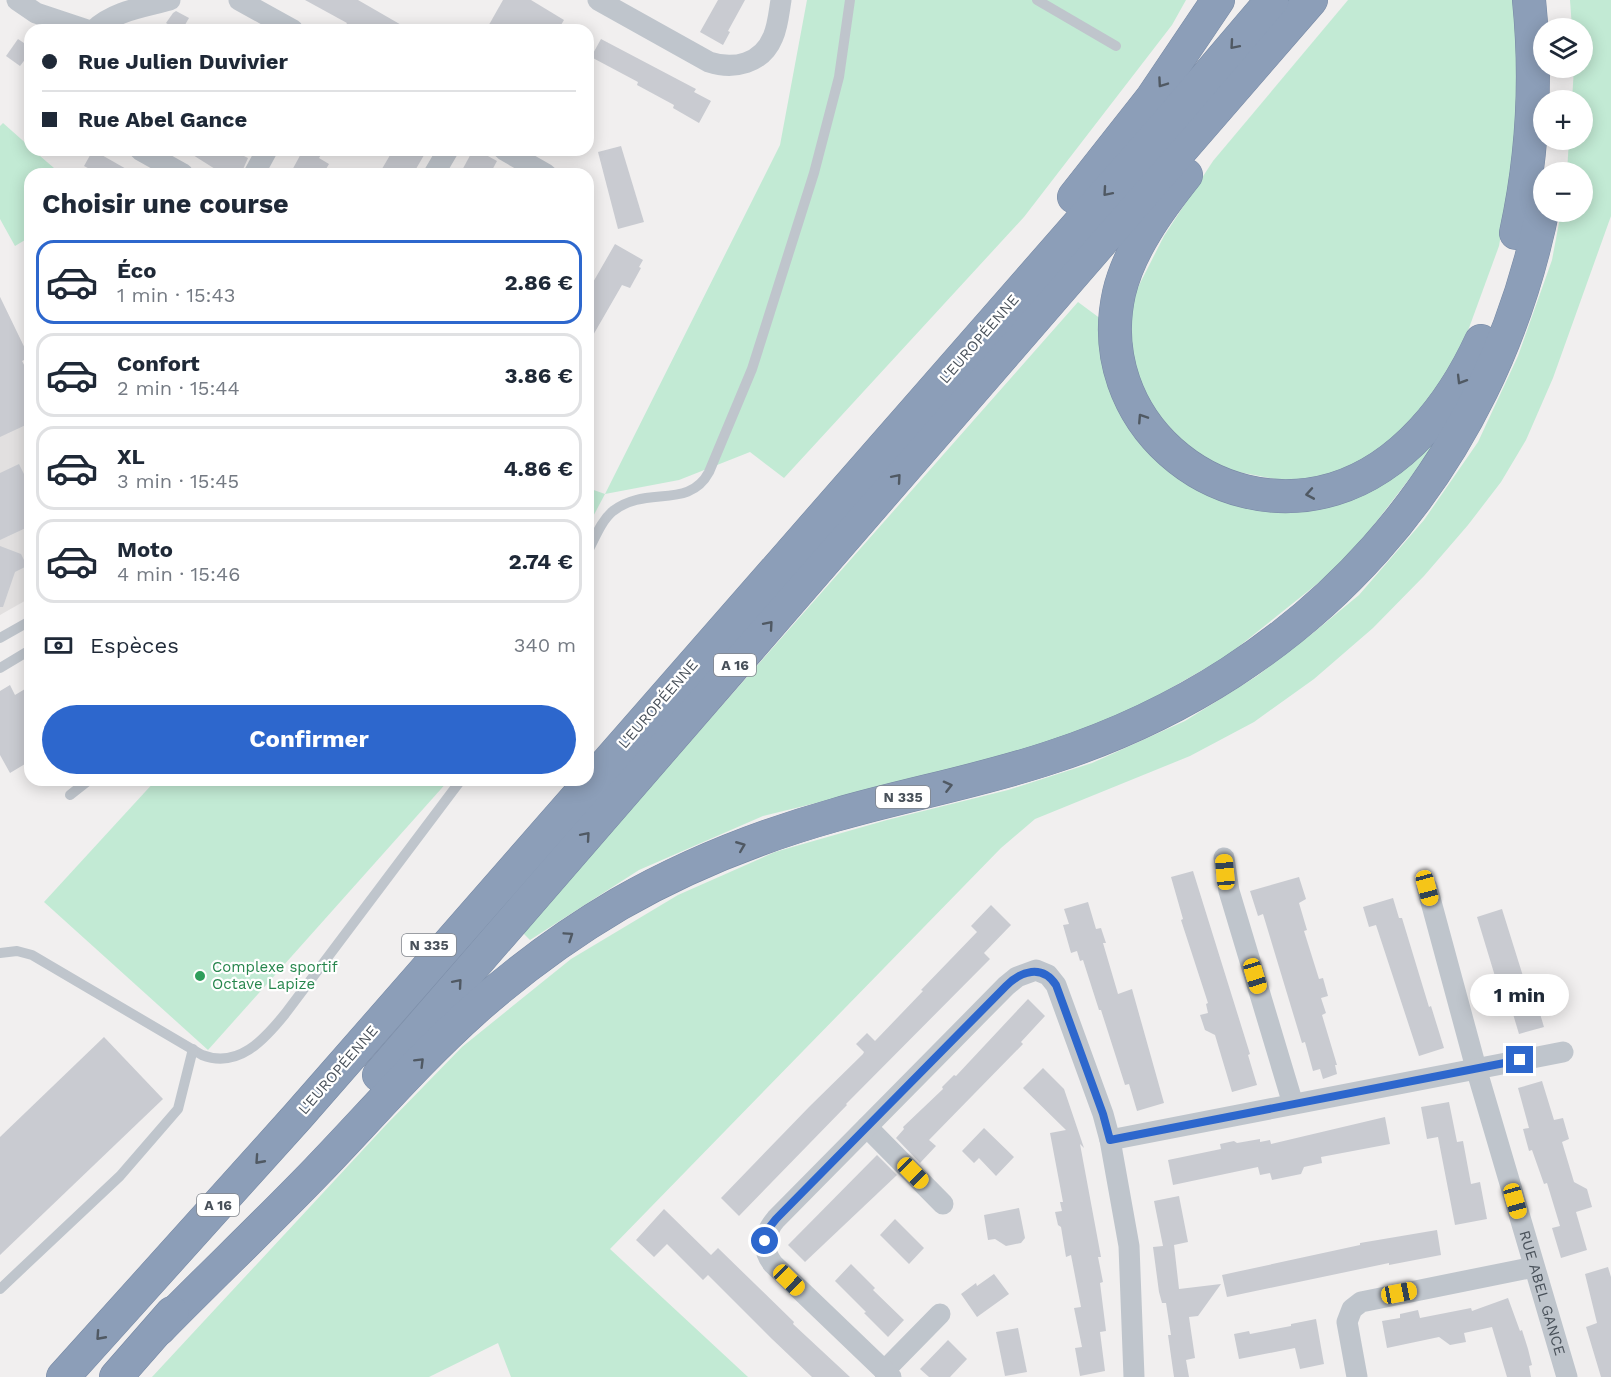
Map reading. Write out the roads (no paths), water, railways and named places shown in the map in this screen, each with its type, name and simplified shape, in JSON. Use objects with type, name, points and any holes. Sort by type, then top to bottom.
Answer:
[{"type":"highway","points":[[594,748],[1043,236],[1152,98],[1218,0]]},
{"type":"highway","name":"L'EUROPÉENNE","points":[[594,778],[1146,148],[1272,0]]},
{"type":"highway","name":"L'EUROPÉENNE","points":[[116,1377],[1311,0]]},
{"type":"highway","points":[[1325,0],[1200,156],[1160,210],[1131,261],[1122,283],[1117,308],[1115,339],[1120,369],[1132,400],[1151,431],[1174,456],[1197,473],[1228,488],[1255,494],[1283,496],[1309,494],[1334,489],[1366,475],[1399,453],[1420,434],[1446,403],[1468,369],[1499,296],[1524,196],[1531,145],[1534,97],[1530,0]]},
{"type":"highway","points":[[1550,0],[1551,18]]},
{"type":"highway","name":"N 335","points":[[159,1329],[305,1183],[410,1072],[472,1012],[540,957],[615,907],[685,870],[774,834],[833,815],[1039,761],[1127,730],[1212,686],[1247,663],[1298,624],[1350,576],[1388,534],[1422,492],[1462,428],[1489,375],[1508,330],[1524,284],[1539,222]]},
{"type":"highway","name":"N 335","points":[[298,1116],[463,900],[561,786]]},
{"type":"highway","name":"L'EUROPÉENNE","points":[[63,1377],[298,1116],[587,786]]},
{"type":"street","points":[[17,0],[36,13],[69,24]]},
{"type":"street","points":[[101,24],[117,16],[170,0]]},
{"type":"street","points":[[239,0],[281,24]]},
{"type":"street","points":[[598,0],[709,62],[726,66],[744,64],[760,55],[771,43],[777,27],[781,0]]},
{"type":"street","points":[[151,156],[172,168]]},
{"type":"street","points":[[514,156],[536,168]]},
{"type":"street","points":[[1224,858],[1229,891],[1293,1104]]},
{"type":"street","name":"RUE ABEL GANCE","points":[[1427,888],[1476,1068],[1566,1377]]},
{"type":"street","points":[[940,1314],[888,1374],[774,1264],[765,1248],[766,1234],[772,1224],[1011,981],[1024,973],[1036,970],[1048,975],[1056,985],[1103,1114],[1110,1140],[1129,1246],[1134,1377]]},
{"type":"street","points":[[1110,1140],[1563,1052]]},
{"type":"street","points":[[867,1127],[944,1204]]},
{"type":"street","points":[[1357,1377],[1347,1322],[1353,1309],[1361,1302],[1534,1267]]},
{"type":"lane","points":[[594,541],[607,518],[618,508],[648,497],[685,494],[695,490],[704,482],[709,472],[752,369],[814,173],[839,76],[850,0]]},
{"type":"lane","points":[[1037,0],[1116,46]]},
{"type":"lane","points":[[0,638],[24,624]]},
{"type":"lane","points":[[0,668],[24,654]]},
{"type":"lane","points":[[70,795],[81,786]]},
{"type":"lane","points":[[0,952],[17,951],[32,956],[212,1059],[244,1054],[262,1040],[299,995],[456,786]]},
{"type":"lane","points":[[0,1288],[120,1176],[178,1109],[193,1049]]},
{"type":"place","name":"Complexe sportif Octave Lapize","points":[[200,976]]}]
